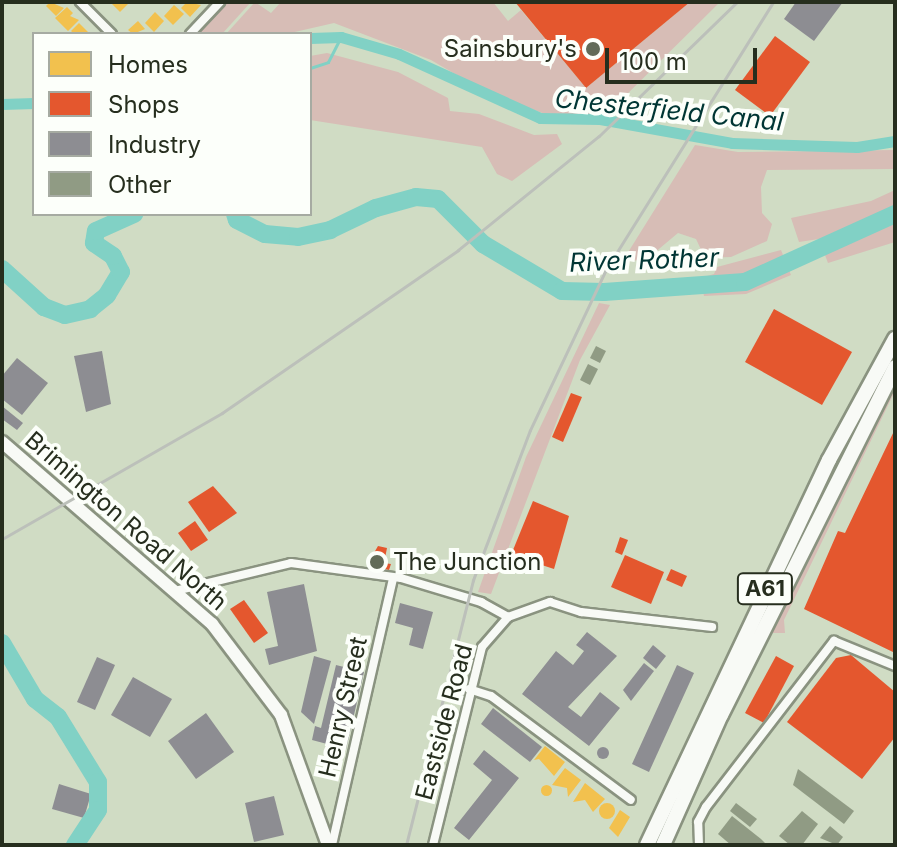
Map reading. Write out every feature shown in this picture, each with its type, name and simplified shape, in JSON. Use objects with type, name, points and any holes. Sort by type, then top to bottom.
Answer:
[{"type":"highway","name":"A61","points":[[647,845],[829,460],[895,339]]},
{"type":"highway","name":"A61","points":[[663,845],[714,729],[895,367]]},
{"type":"main road","name":"Brimington Road North","points":[[2,442],[212,624],[281,715],[330,845]]},
{"type":"street","points":[[80,2],[110,32]]},
{"type":"street","points":[[192,32],[216,3]]},
{"type":"street","points":[[175,591],[291,563],[393,578],[481,602],[508,617],[550,602],[581,612],[712,627]]},
{"type":"street","name":"Henry Street","points":[[330,845],[393,578]]},
{"type":"street","name":"Eastside Road","points":[[433,845],[469,689],[482,647],[508,617]]},
{"type":"street","points":[[699,845],[698,822],[706,807],[834,641],[895,666]]},
{"type":"street","points":[[469,689],[491,696],[631,800]]},
{"type":"shaded area","points":[[225,2],[251,2],[224,32],[194,32]]},
{"type":"shaded area","points":[[255,2],[271,13],[281,2],[493,2],[508,21],[521,10],[586,88],[690,2],[720,2],[606,115],[545,114],[484,91],[431,60],[334,23],[295,32],[228,32]]},
{"type":"shaded area","points":[[327,53],[398,72],[448,98],[450,111],[479,114],[534,135],[557,134],[562,144],[512,181],[497,174],[482,147],[312,120],[312,56]]},
{"type":"shaded area","points":[[695,145],[738,152],[895,150],[895,169],[767,170],[761,187],[762,213],[772,224],[767,241],[731,257],[705,258],[696,239],[678,233],[647,259],[622,262]]},
{"type":"shaded area","points":[[895,190],[895,242],[828,263],[819,239],[799,242],[791,218],[871,201]]},
{"type":"shaded area","points":[[781,250],[791,275],[746,294],[704,296],[700,278],[714,274],[717,267]]},
{"type":"shaded area","points":[[599,303],[610,305],[580,360],[491,594],[478,592],[526,457]]},
{"type":"shaded area","points":[[895,380],[895,391],[784,620],[785,633],[768,633]]},
{"type":"building: Homes","points":[[50,2],[64,8],[56,16],[46,6]]},
{"type":"building: Homes","points":[[114,2],[130,2],[120,12],[112,4]]},
{"type":"building: Homes","points":[[187,2],[201,5],[190,17],[181,8]]},
{"type":"building: Homes","points":[[174,5],[184,14],[173,25],[164,16]]},
{"type":"building: Homes","points":[[67,7],[73,13],[70,16],[79,20],[68,31],[55,18]]},
{"type":"building: Homes","points":[[155,12],[164,21],[154,32],[145,23]]},
{"type":"building: Homes","points":[[138,21],[145,29],[138,32],[128,30]]},
{"type":"building: Homes","points":[[79,23],[88,32],[72,32]]},
{"type":"building: Homes","points":[[545,746],[565,762],[554,776],[539,759],[534,760]]},
{"type":"building: Homes","points":[[565,768],[581,780],[568,797],[567,788],[552,785]]},
{"type":"building: Homes","points":[[585,783],[605,799],[593,812],[585,800],[573,802]]},
{"type":"building: Homes","points":[[546,784],[552,790],[546,796],[540,790]]},
{"type":"building: Homes","points":[[604,803],[610,803],[615,811],[613,817],[604,819],[599,814],[599,808]]},
{"type":"building: Homes","points":[[620,810],[630,817],[618,837],[609,828]]},
{"type":"building: Shops","name":"Sainsbury's","points":[[515,2],[690,2],[586,88]]},
{"type":"building: Shops","points":[[775,36],[810,62],[770,116],[735,90]]},
{"type":"building: Shops","points":[[774,309],[852,352],[822,405],[745,362]]},
{"type":"building: Shops","points":[[571,393],[582,397],[563,442],[552,437]]},
{"type":"building: Shops","points":[[895,429],[895,653],[804,609],[838,531],[845,533]]},
{"type":"building: Shops","points":[[213,486],[237,513],[209,532],[188,502]]},
{"type":"building: Shops","points":[[533,501],[569,516],[554,569],[511,555]]},
{"type":"building: Shops","points":[[195,521],[208,540],[191,551],[178,533]]},
{"type":"building: Shops","points":[[620,537],[628,540],[622,555],[615,552]]},
{"type":"building: Shops","points":[[378,546],[387,548],[384,563],[391,564],[389,570],[367,565]]},
{"type":"building: Shops","points":[[625,555],[664,572],[651,604],[611,587]]},
{"type":"building: Shops","points":[[671,569],[687,576],[682,587],[666,580]]},
{"type":"building: Shops","points":[[244,600],[268,633],[254,643],[230,609]]},
{"type":"building: Shops","points":[[851,655],[895,692],[895,737],[862,779],[787,722],[836,658]]},
{"type":"building: Shops","points":[[776,656],[794,666],[764,723],[745,713]]},
{"type":"building: Industry","points":[[796,2],[843,2],[814,41],[784,19]]},
{"type":"building: Industry","points":[[102,351],[111,404],[86,412],[74,356]]},
{"type":"building: Industry","points":[[17,358],[48,383],[22,415],[2,399],[2,376]]},
{"type":"building: Industry","points":[[2,406],[23,423],[17,430],[2,419]]},
{"type":"building: Industry","points":[[304,584],[317,651],[269,665],[265,649],[278,646],[267,592]]},
{"type":"building: Industry","points":[[400,603],[433,612],[423,649],[409,645],[413,628],[395,623]]},
{"type":"building: Industry","points":[[587,632],[617,656],[568,707],[581,717],[600,692],[620,708],[589,746],[522,694],[556,651],[573,665],[584,651],[576,645]]},
{"type":"building: Industry","points":[[653,645],[666,656],[656,669],[643,658]]},
{"type":"building: Industry","points":[[314,656],[331,661],[314,724],[301,712]]},
{"type":"building: Industry","points":[[97,657],[115,665],[95,710],[77,702]]},
{"type":"building: Industry","points":[[644,663],[654,671],[631,701],[623,690]]},
{"type":"building: Industry","points":[[336,665],[364,672],[346,749],[312,740],[315,726],[321,728]]},
{"type":"building: Industry","points":[[677,665],[694,673],[649,772],[632,764]]},
{"type":"building: Industry","points":[[133,677],[172,699],[150,737],[111,715]]},
{"type":"building: Industry","points":[[493,708],[542,747],[530,762],[481,724]]},
{"type":"building: Industry","points":[[206,713],[234,752],[196,779],[168,741]]},
{"type":"building: Industry","points":[[603,747],[609,753],[603,759],[597,753]]},
{"type":"building: Industry","points":[[484,750],[519,778],[469,840],[454,828],[492,780],[473,764]]},
{"type":"building: Industry","points":[[59,784],[91,794],[84,818],[52,809]]},
{"type":"building: Industry","points":[[274,796],[284,835],[254,842],[245,803]]},
{"type":"building: Other","points":[[596,346],[606,351],[600,363],[590,358]]},
{"type":"building: Other","points":[[588,364],[598,369],[590,385],[580,380]]},
{"type":"building: Other","points":[[798,769],[854,811],[844,824],[793,785]]},
{"type":"building: Other","points":[[736,803],[757,819],[750,827],[730,811]]},
{"type":"building: Other","points":[[802,811],[818,824],[802,845],[790,845],[779,836]]},
{"type":"building: Other","points":[[732,816],[767,845],[731,845],[718,834]]},
{"type":"building: Other","points":[[830,826],[843,837],[837,845],[820,838]]},
{"type":"waterway","points":[[312,67],[328,62],[341,37]]},
{"type":"waterway","name":"Chesterfield Canal","points":[[312,38],[341,37],[399,54],[540,118],[600,119],[732,143],[857,147],[895,141]]},
{"type":"waterway","name":"Chesterfield Canal","points":[[2,104],[32,103]]},
{"type":"waterway","name":"River Rother","points":[[236,216],[237,220],[265,234],[298,237],[330,230],[376,208],[416,197],[438,199],[483,244],[562,291],[604,292],[745,282],[895,214]]},
{"type":"waterway","name":"River Rother","points":[[2,269],[44,307],[65,315],[90,309],[107,295],[121,272],[113,256],[94,243],[96,231],[130,216]]},
{"type":"waterway","points":[[2,643],[35,699],[58,717],[98,782],[98,810],[75,845]]},
{"type":"railway","points":[[2,539],[222,413],[458,250],[599,136],[737,2]]},
{"type":"railway","points":[[406,845],[473,580],[530,430],[605,271],[773,2]]},
{"type":"place","name":"Sainsbury's","points":[[593,49]]},
{"type":"place","name":"The Junction","points":[[377,562]]}]
